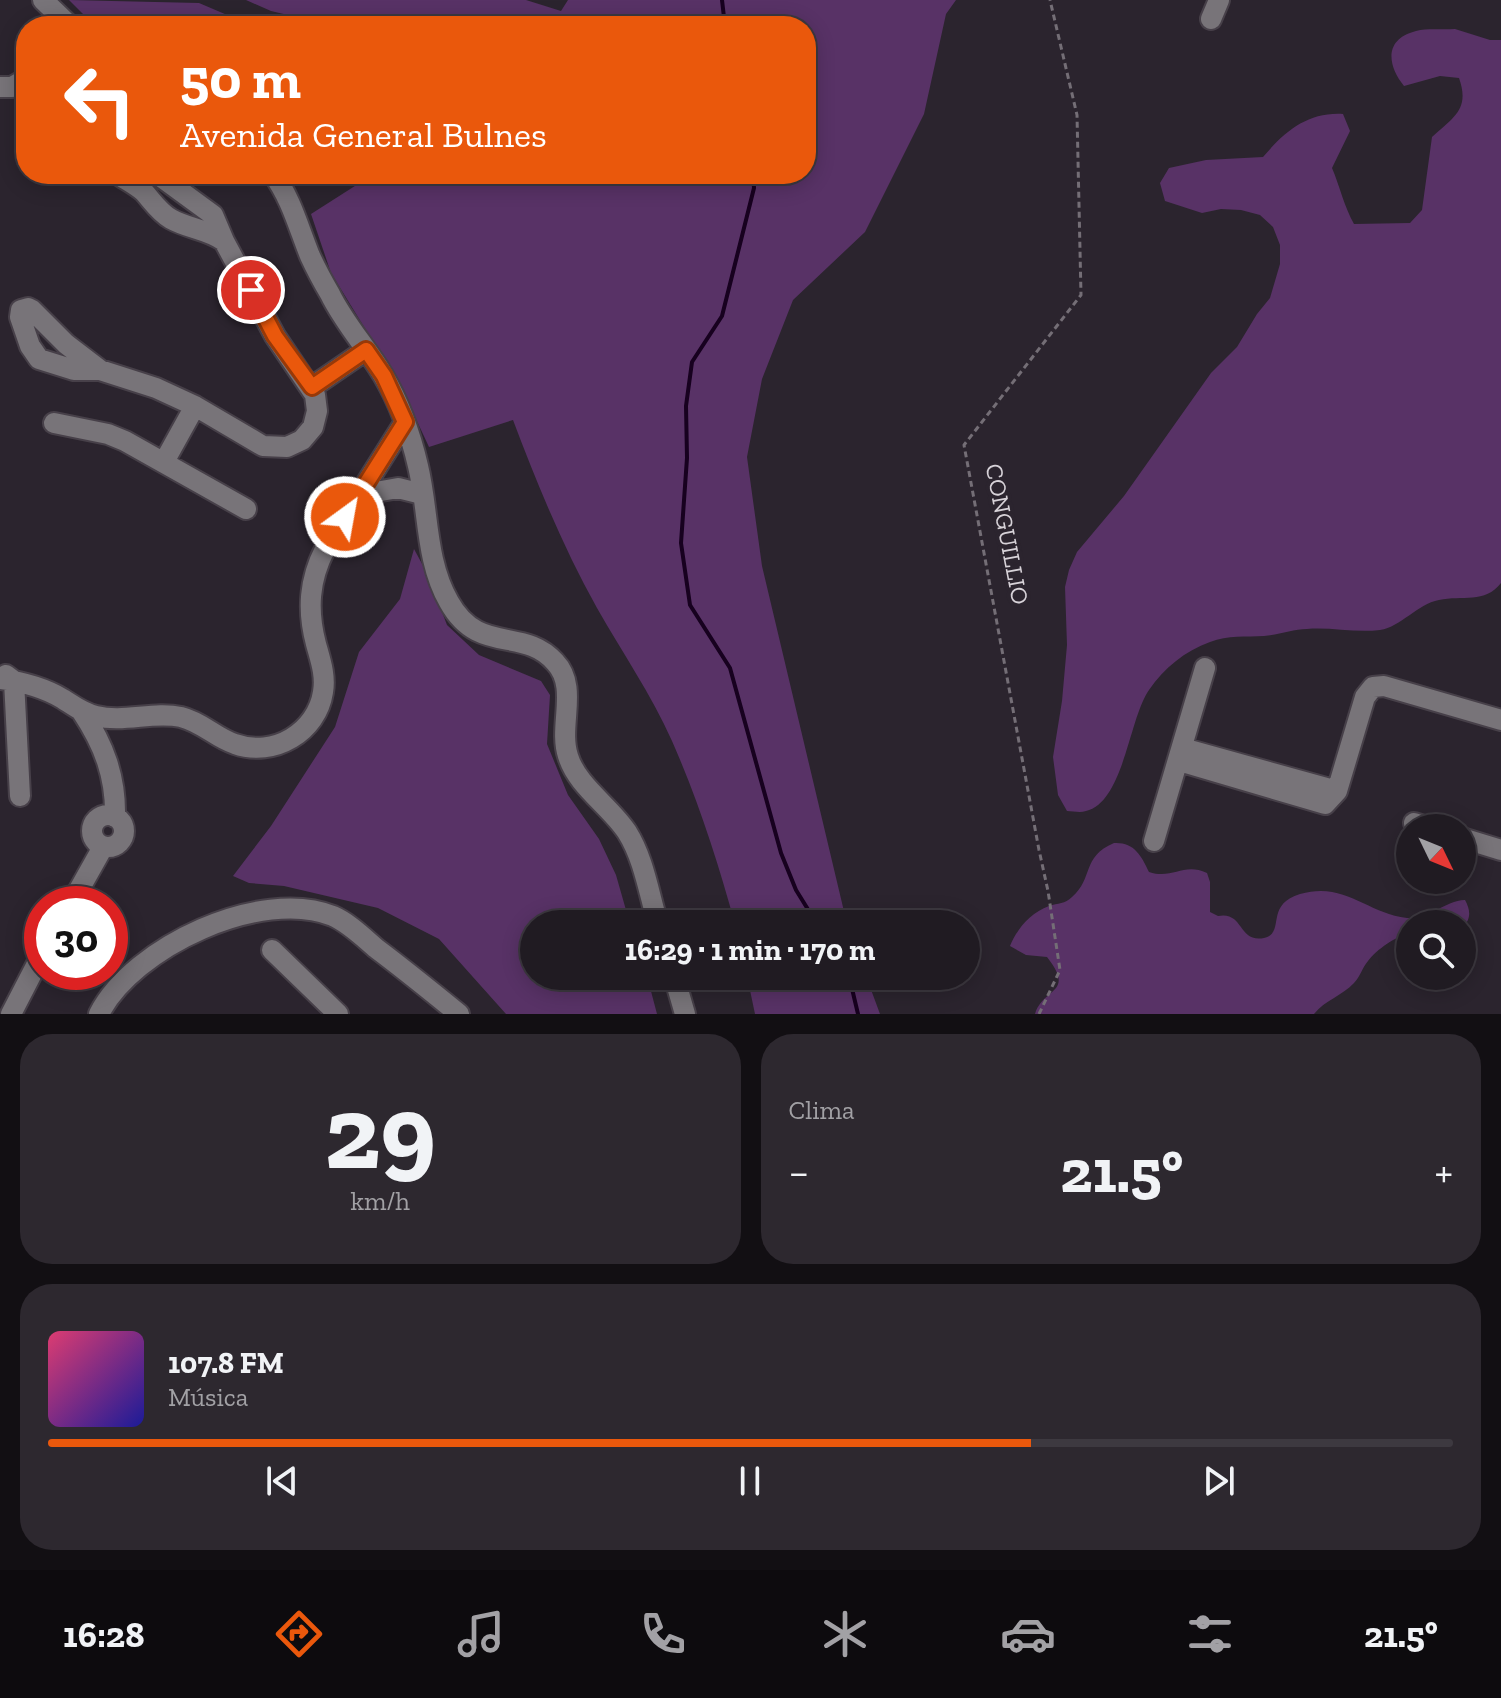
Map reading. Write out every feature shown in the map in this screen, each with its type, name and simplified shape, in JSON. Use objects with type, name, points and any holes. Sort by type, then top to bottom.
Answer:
[{"type":"street","points":[[131,184],[170,218],[211,231],[224,241]]},
{"type":"street","points":[[100,370],[156,388],[195,406],[263,446],[279,449],[302,440],[313,427],[317,402],[312,387],[275,336],[213,215],[171,184]]},
{"type":"street","points":[[279,184],[311,259],[334,303],[384,376],[405,422],[419,467],[433,563],[448,601],[481,635],[522,642],[547,654],[559,666],[567,688],[565,742],[568,759],[577,774],[620,822],[636,848],[654,910]]},
{"type":"street","points":[[312,387],[366,350]]},
{"type":"street","points":[[164,462],[195,406]]},
{"type":"street","points":[[20,796],[5,677],[33,684],[82,712],[98,717],[183,717],[232,743],[251,748],[283,743],[303,730],[317,711],[323,691],[323,670],[310,619],[312,583],[325,549],[405,422]]},
{"type":"street","points":[[54,423],[108,434],[246,509]]},
{"type":"street","points":[[359,495],[398,488],[422,494]]},
{"type":"street","points":[[1154,841],[1205,668]]},
{"type":"street","points":[[1180,754],[1337,791],[1365,697],[1373,687],[1384,686],[1501,720]]},
{"type":"street","points":[[81,886],[103,847],[95,841],[93,827],[103,816],[115,817],[115,789],[108,759],[82,712]]},
{"type":"street","points":[[108,759],[112,742],[132,718]]},
{"type":"street","points":[[1476,842],[1501,850]]},
{"type":"street","points":[[99,1014],[121,983],[177,942],[248,914],[290,907],[317,911],[342,921],[459,1014]]},
{"type":"street","points":[[272,950],[338,1014]]},
{"type":"street","points":[[11,1014],[24,989]]},
{"type":"street","points":[[678,990],[685,1014]]},
{"type":"path","name":"CONGUILLIO","points":[[1039,1014],[1060,970],[1048,891],[964,445],[1081,295],[1077,115],[1050,0]]},
{"type":"shaded area","points":[[69,0],[199,3],[230,16],[85,16]]},
{"type":"shaded area","points":[[246,0],[526,0],[561,11],[568,0],[956,0],[946,14],[924,114],[865,232],[793,300],[762,379],[747,457],[762,566],[844,910],[731,910],[707,831],[672,741],[573,563],[513,420],[429,447],[402,389],[331,273],[311,214],[358,184],[816,184],[816,16],[292,16]]},
{"type":"shaded area","points":[[1455,29],[1490,40],[1501,40],[1501,583],[1488,594],[1431,602],[1395,625],[1380,630],[1302,629],[1224,638],[1192,650],[1161,674],[1149,690],[1109,792],[1099,804],[1086,811],[1067,811],[1058,795],[1053,757],[1067,645],[1065,587],[1069,570],[1077,552],[1124,496],[1211,373],[1237,347],[1270,298],[1280,264],[1280,245],[1273,227],[1260,215],[1221,209],[1202,213],[1165,201],[1160,183],[1169,168],[1206,160],[1263,157],[1298,125],[1319,116],[1343,114],[1350,131],[1332,168],[1354,224],[1410,223],[1422,210],[1432,137],[1458,112],[1463,97],[1459,78],[1440,76],[1404,86],[1394,70],[1392,54],[1398,40],[1406,35],[1420,30]]},
{"type":"shaded area","points":[[414,549],[447,625],[479,655],[541,681],[550,695],[547,744],[568,795],[599,839],[616,875],[626,910],[520,910],[520,990],[651,990],[657,1014],[506,1014],[439,939],[378,908],[284,886],[249,883],[233,876],[271,826],[335,727],[359,652],[400,599]]},
{"type":"shaded area","points":[[1114,843],[1132,847],[1149,872],[1157,874],[1191,869],[1207,873],[1210,912],[1232,918],[1256,938],[1264,938],[1274,931],[1279,911],[1289,899],[1316,891],[1343,895],[1396,916],[1396,939],[1368,961],[1354,983],[1314,1014],[1035,1014],[1058,984],[1055,969],[1047,957],[1026,955],[1010,946],[1020,928],[1036,913],[1064,902],[1079,890],[1092,861]]},
{"type":"shaded area","points":[[1465,900],[1469,910],[1436,910],[1457,901]]},
{"type":"shaded area","points":[[750,990],[871,990],[880,1014],[755,1014]]},
{"type":"waterway","points":[[722,0],[724,16]]},
{"type":"waterway","points":[[754,184],[722,316],[692,362],[686,406],[687,458],[681,543],[690,605],[730,668],[781,853],[796,890],[808,910]]},
{"type":"waterway","points":[[852,990],[858,1014]]},
{"type":"route","points":[[251,290],[275,336],[312,387],[366,350],[384,376],[405,422],[345,517]]}]
